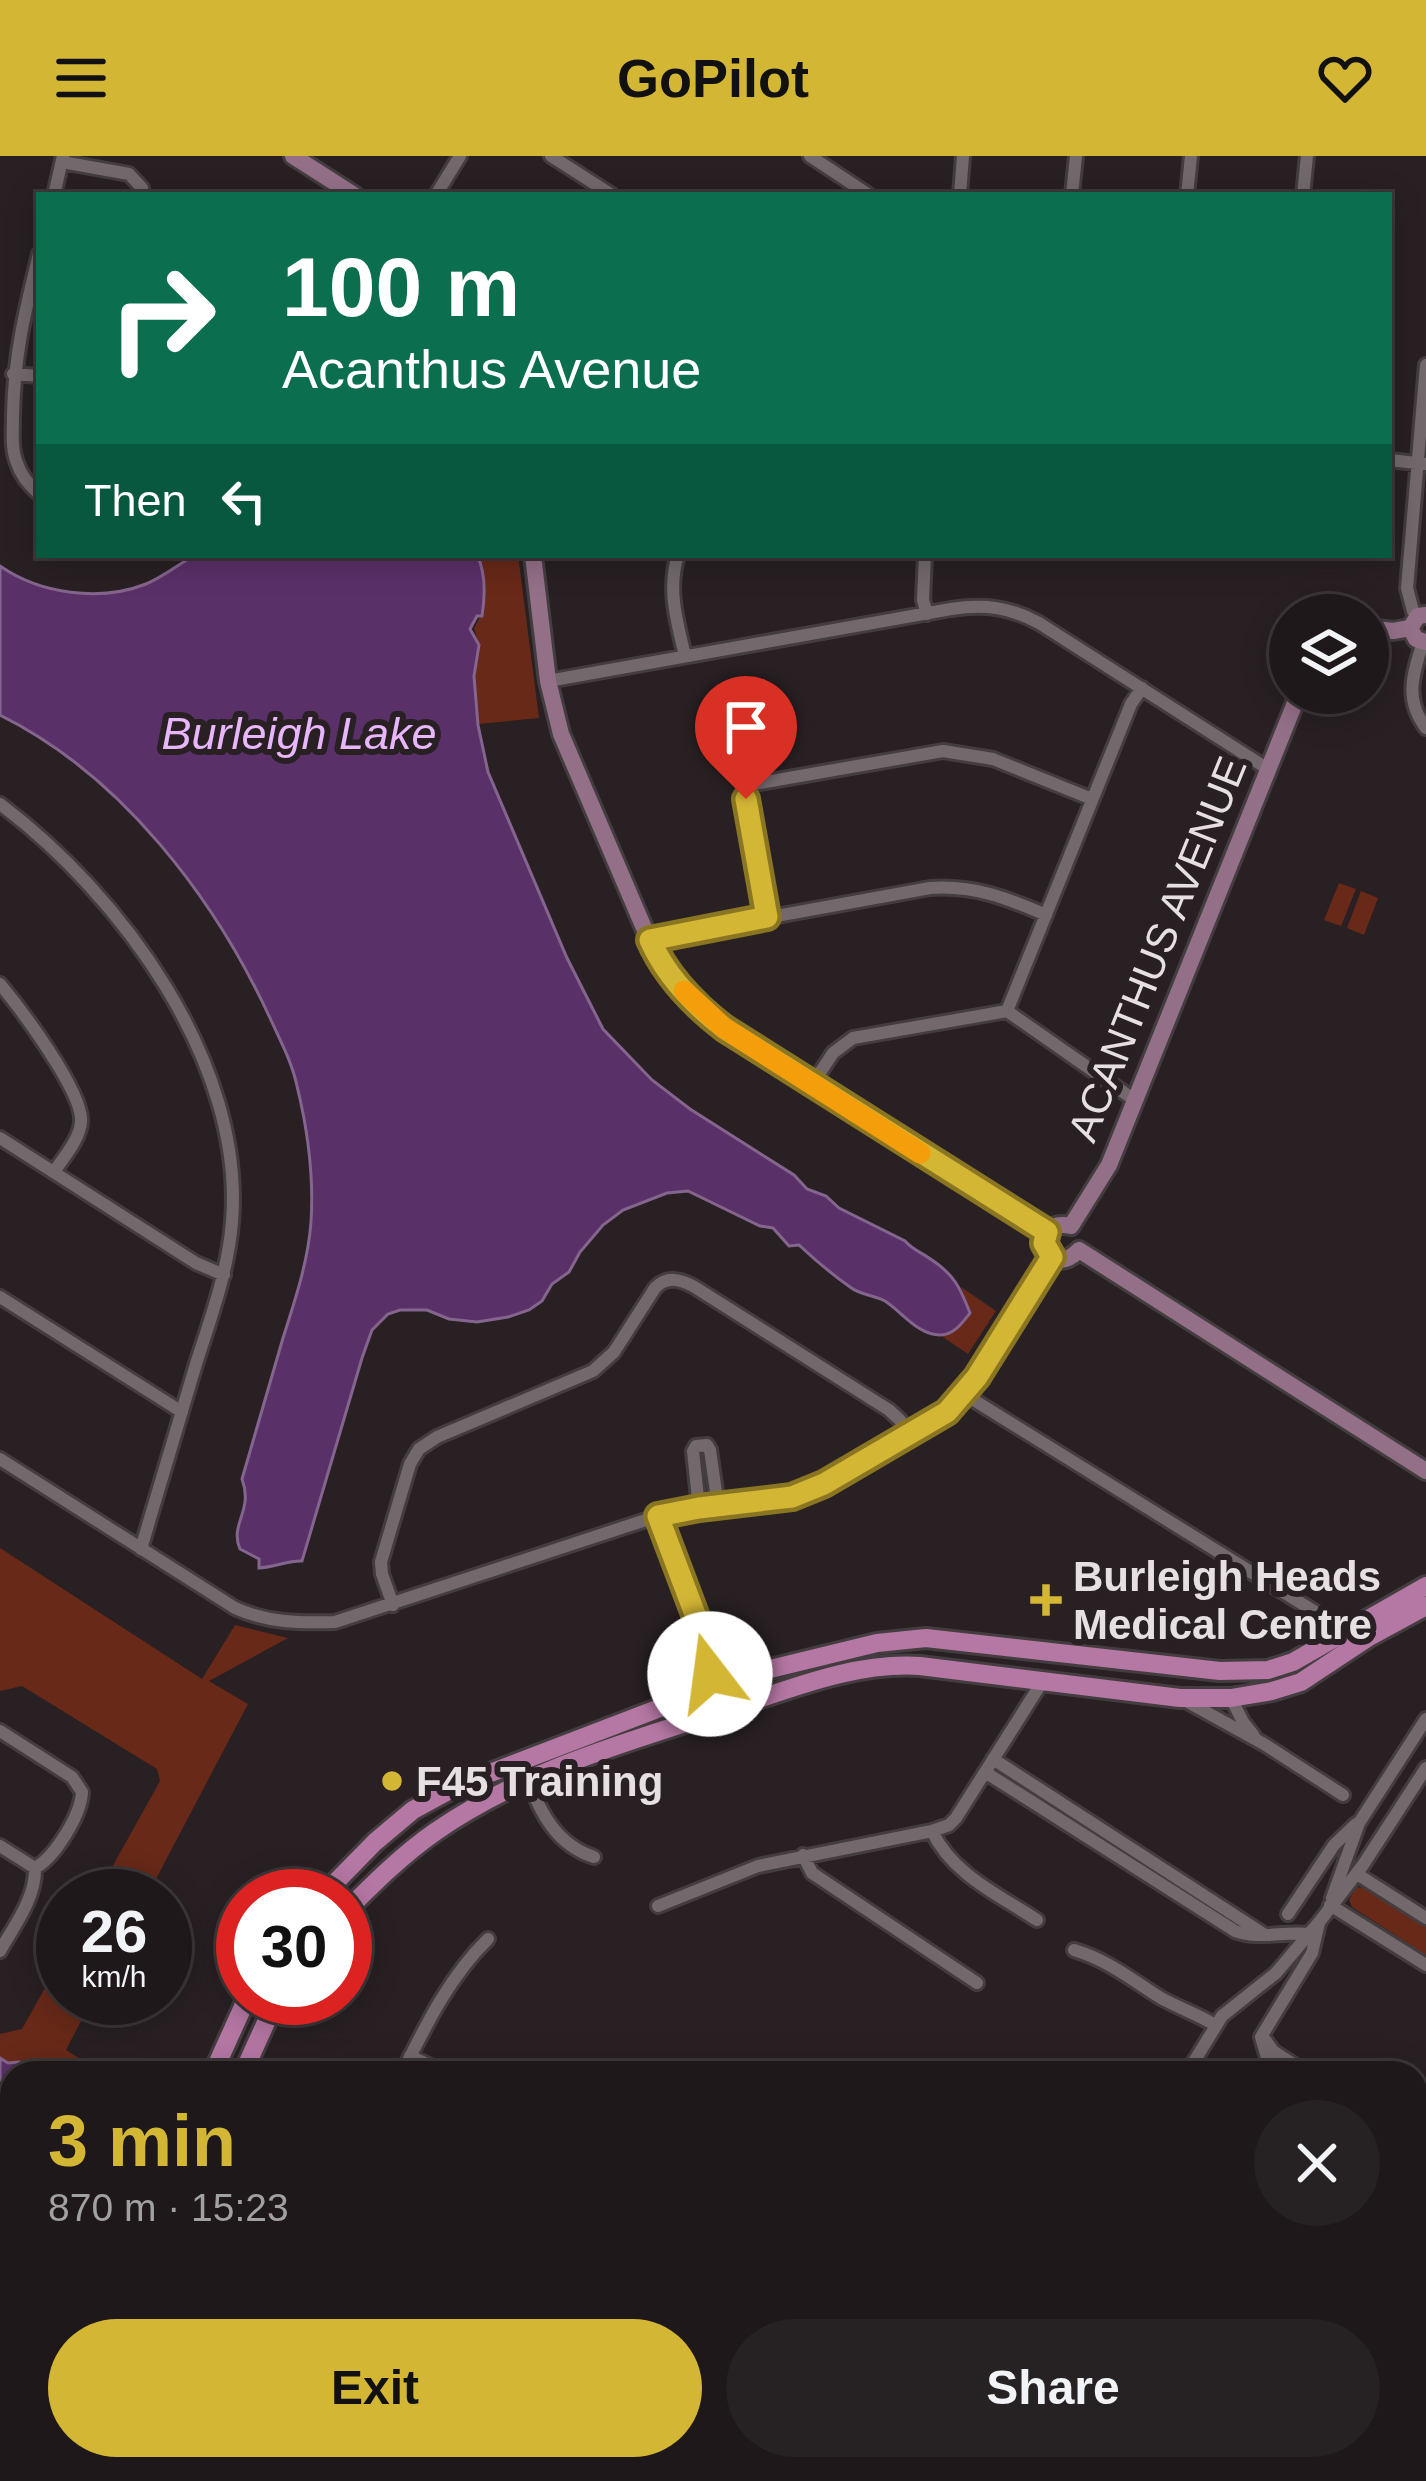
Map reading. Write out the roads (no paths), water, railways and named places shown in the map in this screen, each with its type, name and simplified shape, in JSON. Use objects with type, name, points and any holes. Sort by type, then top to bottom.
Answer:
[{"type":"main road","points":[[348,1869],[415,1809],[459,1785],[746,1675],[878,1643],[926,1637],[1220,1671],[1268,1670],[1301,1659],[1426,1586]]},
{"type":"main road","points":[[372,1886],[433,1833],[528,1780],[572,1761],[851,1671],[896,1664],[1180,1698],[1231,1699],[1301,1682],[1426,1606]]},
{"type":"main road","points":[[1102,1657],[1141,1670],[1221,1682],[1231,1699]]},
{"type":"main road","points":[[218,2061],[235,2025]]},
{"type":"main road","points":[[248,2061],[265,2025]]},
{"type":"street","points":[[293,156],[349,192]]},
{"type":"street","points":[[438,192],[460,156]]},
{"type":"street","points":[[551,156],[607,192]]},
{"type":"street","points":[[810,156],[829,162],[865,192]]},
{"type":"street","points":[[960,192],[963,156]]},
{"type":"street","points":[[1072,192],[1076,156]]},
{"type":"street","points":[[1187,192],[1191,156]]},
{"type":"street","points":[[1303,192],[1307,156]]},
{"type":"street","points":[[55,192],[62,159],[129,174],[142,188]]},
{"type":"street","points":[[36,266],[14,374],[14,455],[36,490]]},
{"type":"street","points":[[1426,365],[1422,464],[1407,588],[1421,629],[1411,686],[1414,708],[1426,728]]},
{"type":"street","points":[[14,374],[36,376]]},
{"type":"street","points":[[1392,460],[1422,464]]},
{"type":"street","points":[[532,558],[548,682],[561,734],[650,940],[677,983],[707,1014],[812,1085],[1047,1232]]},
{"type":"street","points":[[677,558],[672,585],[685,656]]},
{"type":"street","points":[[925,558],[927,614]]},
{"type":"street","points":[[548,682],[989,605],[1039,622],[1268,769]]},
{"type":"street","points":[[1389,631],[1421,629]]},
{"type":"street","points":[[1007,1011],[1131,704],[1142,688]]},
{"type":"street","name":"ACANTHUS AVENUE","points":[[1071,1226],[1109,1165],[1290,714]]},
{"type":"street","points":[[767,917],[746,799],[754,784],[943,751],[993,759],[1092,799]]},
{"type":"street","points":[[0,804],[49,845],[106,904],[148,961],[192,1038],[219,1104],[229,1146],[233,1207],[224,1275],[141,1549]]},
{"type":"street","points":[[650,940],[930,888],[987,891],[1046,915]]},
{"type":"street","points":[[0,984],[31,1024],[80,1109],[81,1129],[54,1172]]},
{"type":"street","points":[[812,1085],[833,1052],[853,1038],[1007,1011],[1136,1101]]},
{"type":"street","points":[[0,1138],[196,1263],[224,1275]]},
{"type":"street","points":[[1060,1224],[1071,1226],[1081,1239],[1079,1250],[1070,1259],[1052,1257],[1044,1243],[1047,1232],[1060,1224]]},
{"type":"street","points":[[1079,1250],[1426,1471]]},
{"type":"street","points":[[0,1459],[235,1608],[262,1619],[335,1622],[658,1516],[792,1497],[824,1484],[947,1412],[964,1394],[1052,1257]]},
{"type":"street","points":[[393,1605],[381,1562],[410,1464],[419,1450],[437,1437],[600,1366],[655,1288],[665,1281],[680,1280],[692,1286],[889,1410],[908,1436]]},
{"type":"street","points":[[0,1297],[182,1412]]},
{"type":"street","points":[[964,1394],[1346,1630]]},
{"type":"street","points":[[699,1508],[693,1451],[701,1444],[710,1450],[718,1506]]},
{"type":"street","points":[[658,1516],[707,1646],[722,1668],[746,1675]]},
{"type":"street","points":[[694,1693],[710,1674],[707,1646]]},
{"type":"street","points":[[658,1906],[758,1866],[932,1832],[953,1821],[1044,1679]]},
{"type":"street","points":[[1180,1698],[1343,1795]]},
{"type":"street","points":[[1231,1699],[1246,1726],[1264,1744]]},
{"type":"street","points":[[1330,1905],[1361,1819],[1426,1719]]},
{"type":"street","points":[[0,1731],[76,1781],[82,1792],[80,1806],[53,1854],[35,1868],[34,1888],[0,1951]]},
{"type":"street","points":[[989,1766],[1228,1928],[1248,1936],[1309,1934]]},
{"type":"street","points":[[1193,2061],[1226,2012],[1276,1973],[1320,1922],[1426,1768]]},
{"type":"street","points":[[528,1780],[541,1815],[564,1841],[594,1857]]},
{"type":"street","points":[[1288,1914],[1334,1845],[1361,1819]]},
{"type":"street","points":[[932,1832],[956,1866],[1037,1920]]},
{"type":"street","points":[[0,1846],[35,1868]]},
{"type":"street","points":[[1349,1847],[1353,1863],[1426,1918]]},
{"type":"street","points":[[803,1855],[812,1873],[977,1982]]},
{"type":"street","points":[[1340,1876],[1360,1869]]},
{"type":"street","points":[[1330,1905],[1426,1964]]},
{"type":"street","points":[[1269,2061],[1261,2037],[1312,1953],[1320,1922]]},
{"type":"street","points":[[408,2061],[466,1960],[488,1939]]},
{"type":"street","points":[[1074,1950],[1117,1967],[1215,2025]]},
{"type":"street","points":[[1268,2022],[1265,2036],[1270,2048],[1289,2061]]},
{"type":"street","points":[[410,2056],[421,2061]]},
{"type":"water","name":"Burleigh Lake","points":[[190,558],[478,558],[484,601],[482,616],[477,616],[470,629],[479,645],[474,676],[488,772],[567,958],[603,1029],[652,1080],[690,1109],[794,1175],[807,1189],[938,1264],[955,1282],[970,1313],[961,1324],[945,1334],[925,1331],[885,1301],[850,1287],[799,1245],[789,1246],[773,1228],[688,1191],[667,1193],[623,1210],[603,1225],[569,1272],[529,1310],[477,1322],[449,1319],[427,1310],[388,1314],[372,1330],[362,1358],[302,1561],[259,1568],[259,1559],[240,1549],[237,1540],[245,1500],[242,1479],[300,1281],[312,1205],[309,1154],[295,1077],[221,928],[159,844],[85,771],[0,715],[0,566],[52,589],[90,594],[128,590]]},
{"type":"place","name":"Burleigh Heads Medical Centre","points":[[1046,1600]]},
{"type":"place","name":"F45 Training","points":[[392,1781]]}]
